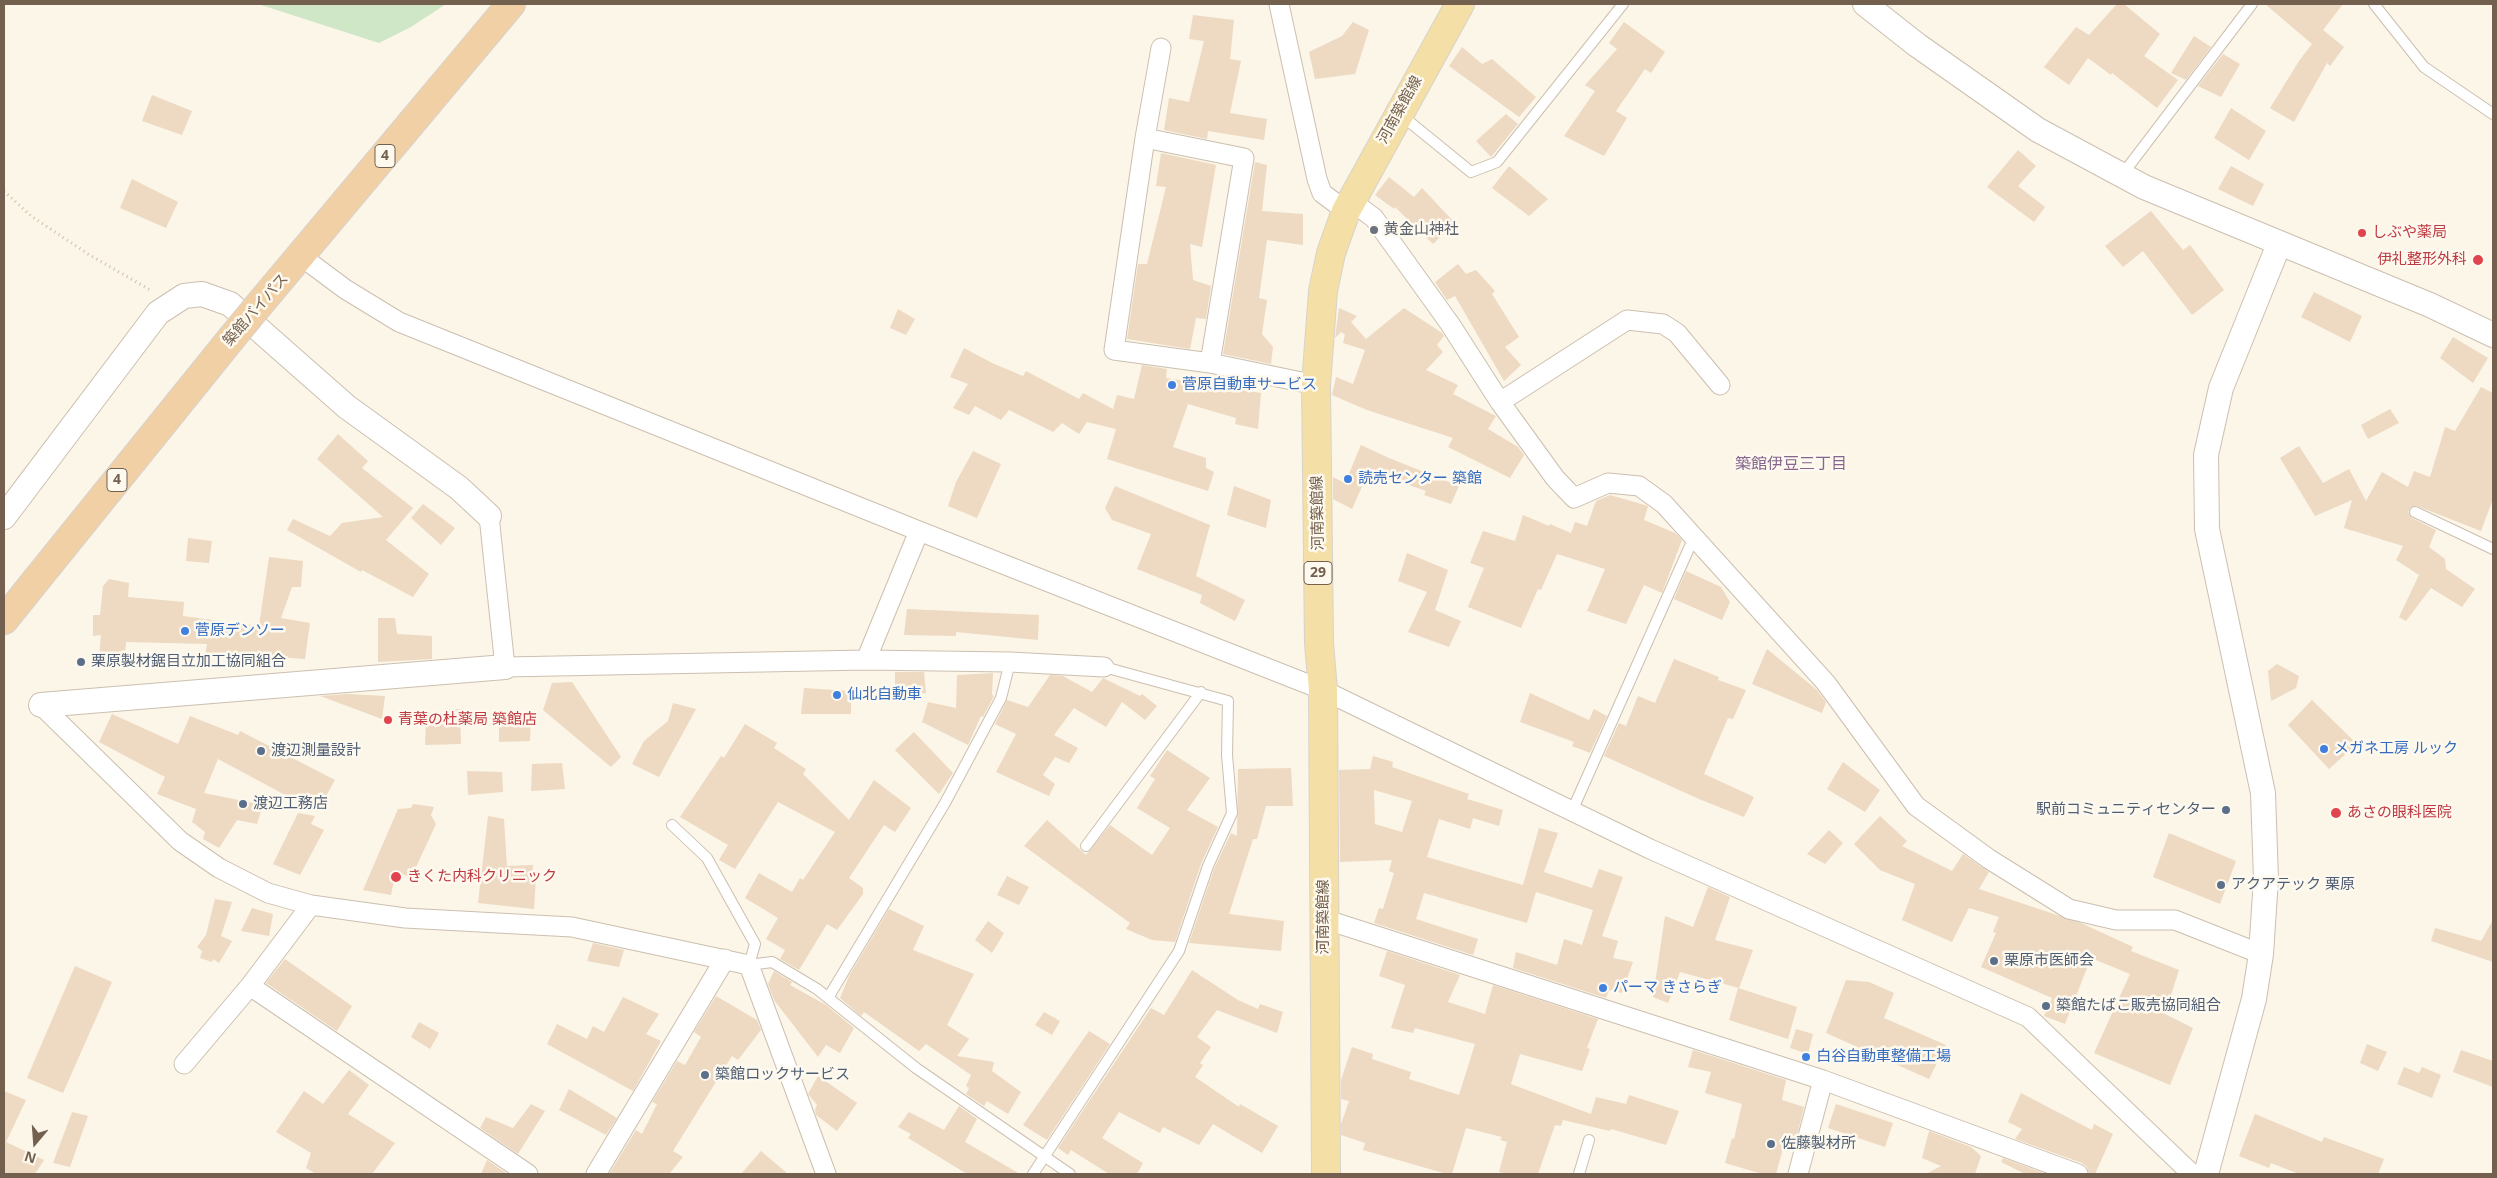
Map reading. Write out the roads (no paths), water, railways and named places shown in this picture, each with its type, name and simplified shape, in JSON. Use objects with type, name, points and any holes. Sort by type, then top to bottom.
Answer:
[{"type":"highway","name":"築館バイパス","points":[[4,620],[258,306],[512,4]]},
{"type":"main road","name":"河南築館線","points":[[1326,1174],[1323,690],[1319,643],[1316,386],[1323,291],[1331,253],[1348,206],[1460,4]]},
{"type":"street","points":[[1279,4],[1322,193],[1374,218],[1450,324],[1500,402],[1555,478],[1574,498],[1608,482],[1639,486],[1664,504],[1826,683],[1916,806],[1989,859],[2069,909],[2116,920],[2175,920],[2261,954]]},
{"type":"street","points":[[1866,4],[1918,45],[2038,130],[2144,188],[2430,305],[2493,334]]},
{"type":"street","points":[[1161,48],[1145,138],[1114,350],[1210,363],[1316,386]]},
{"type":"street","points":[[1145,138],[1244,158],[1210,363]]},
{"type":"street","points":[[2206,1174],[2254,999],[2261,954],[2266,880],[2263,793],[2207,529],[2206,456],[2221,388],[2279,244]]},
{"type":"street","points":[[302,256],[345,289],[399,322],[919,532],[1323,690],[1659,853],[2028,1017],[2192,1174]]},
{"type":"street","points":[[7,506],[158,313],[184,296],[202,294],[230,304],[347,407],[459,488],[489,516],[505,667]]},
{"type":"street","points":[[1500,402],[1627,320],[1663,324],[1678,333],[1720,385]]},
{"type":"street","points":[[866,660],[919,532]]},
{"type":"street","points":[[41,705],[505,667],[866,660],[1010,662],[1104,667]]},
{"type":"street","points":[[41,705],[180,841],[219,868],[268,893],[311,905],[405,918],[572,927],[748,965],[822,1171]]},
{"type":"street","points":[[184,1064],[250,986],[311,905]]},
{"type":"street","points":[[1324,919],[1823,1080],[2078,1174]]},
{"type":"street","points":[[596,1174],[725,959]]},
{"type":"street","points":[[250,986],[528,1174]]},
{"type":"street","points":[[1798,1174],[1823,1080]]},
{"type":"lane","points":[[1398,113],[1471,172],[1497,162],[1622,4]]},
{"type":"lane","points":[[2122,175],[2252,4]]},
{"type":"lane","points":[[2374,4],[2424,67],[2493,114]]},
{"type":"lane","points":[[2415,512],[2493,549]]},
{"type":"lane","points":[[1572,811],[1694,537]]},
{"type":"lane","points":[[828,998],[954,785],[1001,698],[1010,662]]},
{"type":"lane","points":[[1033,1174],[1179,951],[1208,866],[1232,813],[1227,755],[1228,701],[1201,692],[1104,667]]},
{"type":"lane","points":[[1086,846],[1201,692]]},
{"type":"lane","points":[[672,825],[707,858],[755,944],[748,965],[772,962],[828,998],[916,1068],[1043,1158],[1070,1174]]},
{"type":"lane","points":[[1579,1174],[1589,1140]]},
{"type":"place","name":"黄金山神社","points":[[1374,230]]},
{"type":"place","name":"しぶや薬局","points":[[2362,233]]},
{"type":"place","name":"伊礼整形外科","points":[[2478,260]]},
{"type":"place","name":"菅原自動車サービス","points":[[1172,385]]},
{"type":"place","name":"読売センター 築館","points":[[1348,479]]},
{"type":"place","name":"菅原デンソー","points":[[185,631]]},
{"type":"place","name":"栗原製材鋸目立加工協同組合","points":[[81,662]]},
{"type":"place","name":"仙北自動車","points":[[837,695]]},
{"type":"place","name":"青葉の杜薬局 築館店","points":[[388,720]]},
{"type":"place","name":"メガネ工房 ルック","points":[[2324,749]]},
{"type":"place","name":"渡辺測量設計","points":[[261,751]]},
{"type":"place","name":"渡辺工務店","points":[[243,804]]},
{"type":"place","name":"駅前コミュニティセンター","points":[[2226,810]]},
{"type":"place","name":"あさの眼科医院","points":[[2336,813]]},
{"type":"place","name":"きくた内科クリニック","points":[[396,877]]},
{"type":"place","name":"アクアテック 栗原","points":[[2221,885]]},
{"type":"place","name":"栗原市医師会","points":[[1994,961]]},
{"type":"place","name":"パーマ きさらぎ","points":[[1603,988]]},
{"type":"place","name":"築館たばこ販売協同組合","points":[[2046,1006]]},
{"type":"place","name":"白谷自動車整備工場","points":[[1806,1057]]},
{"type":"place","name":"築館ロックサービス","points":[[705,1075]]},
{"type":"place","name":"佐藤製材所","points":[[1771,1144]]},
{"type":"district","name":"築館伊豆三丁目","points":[[1791,464]]}]
